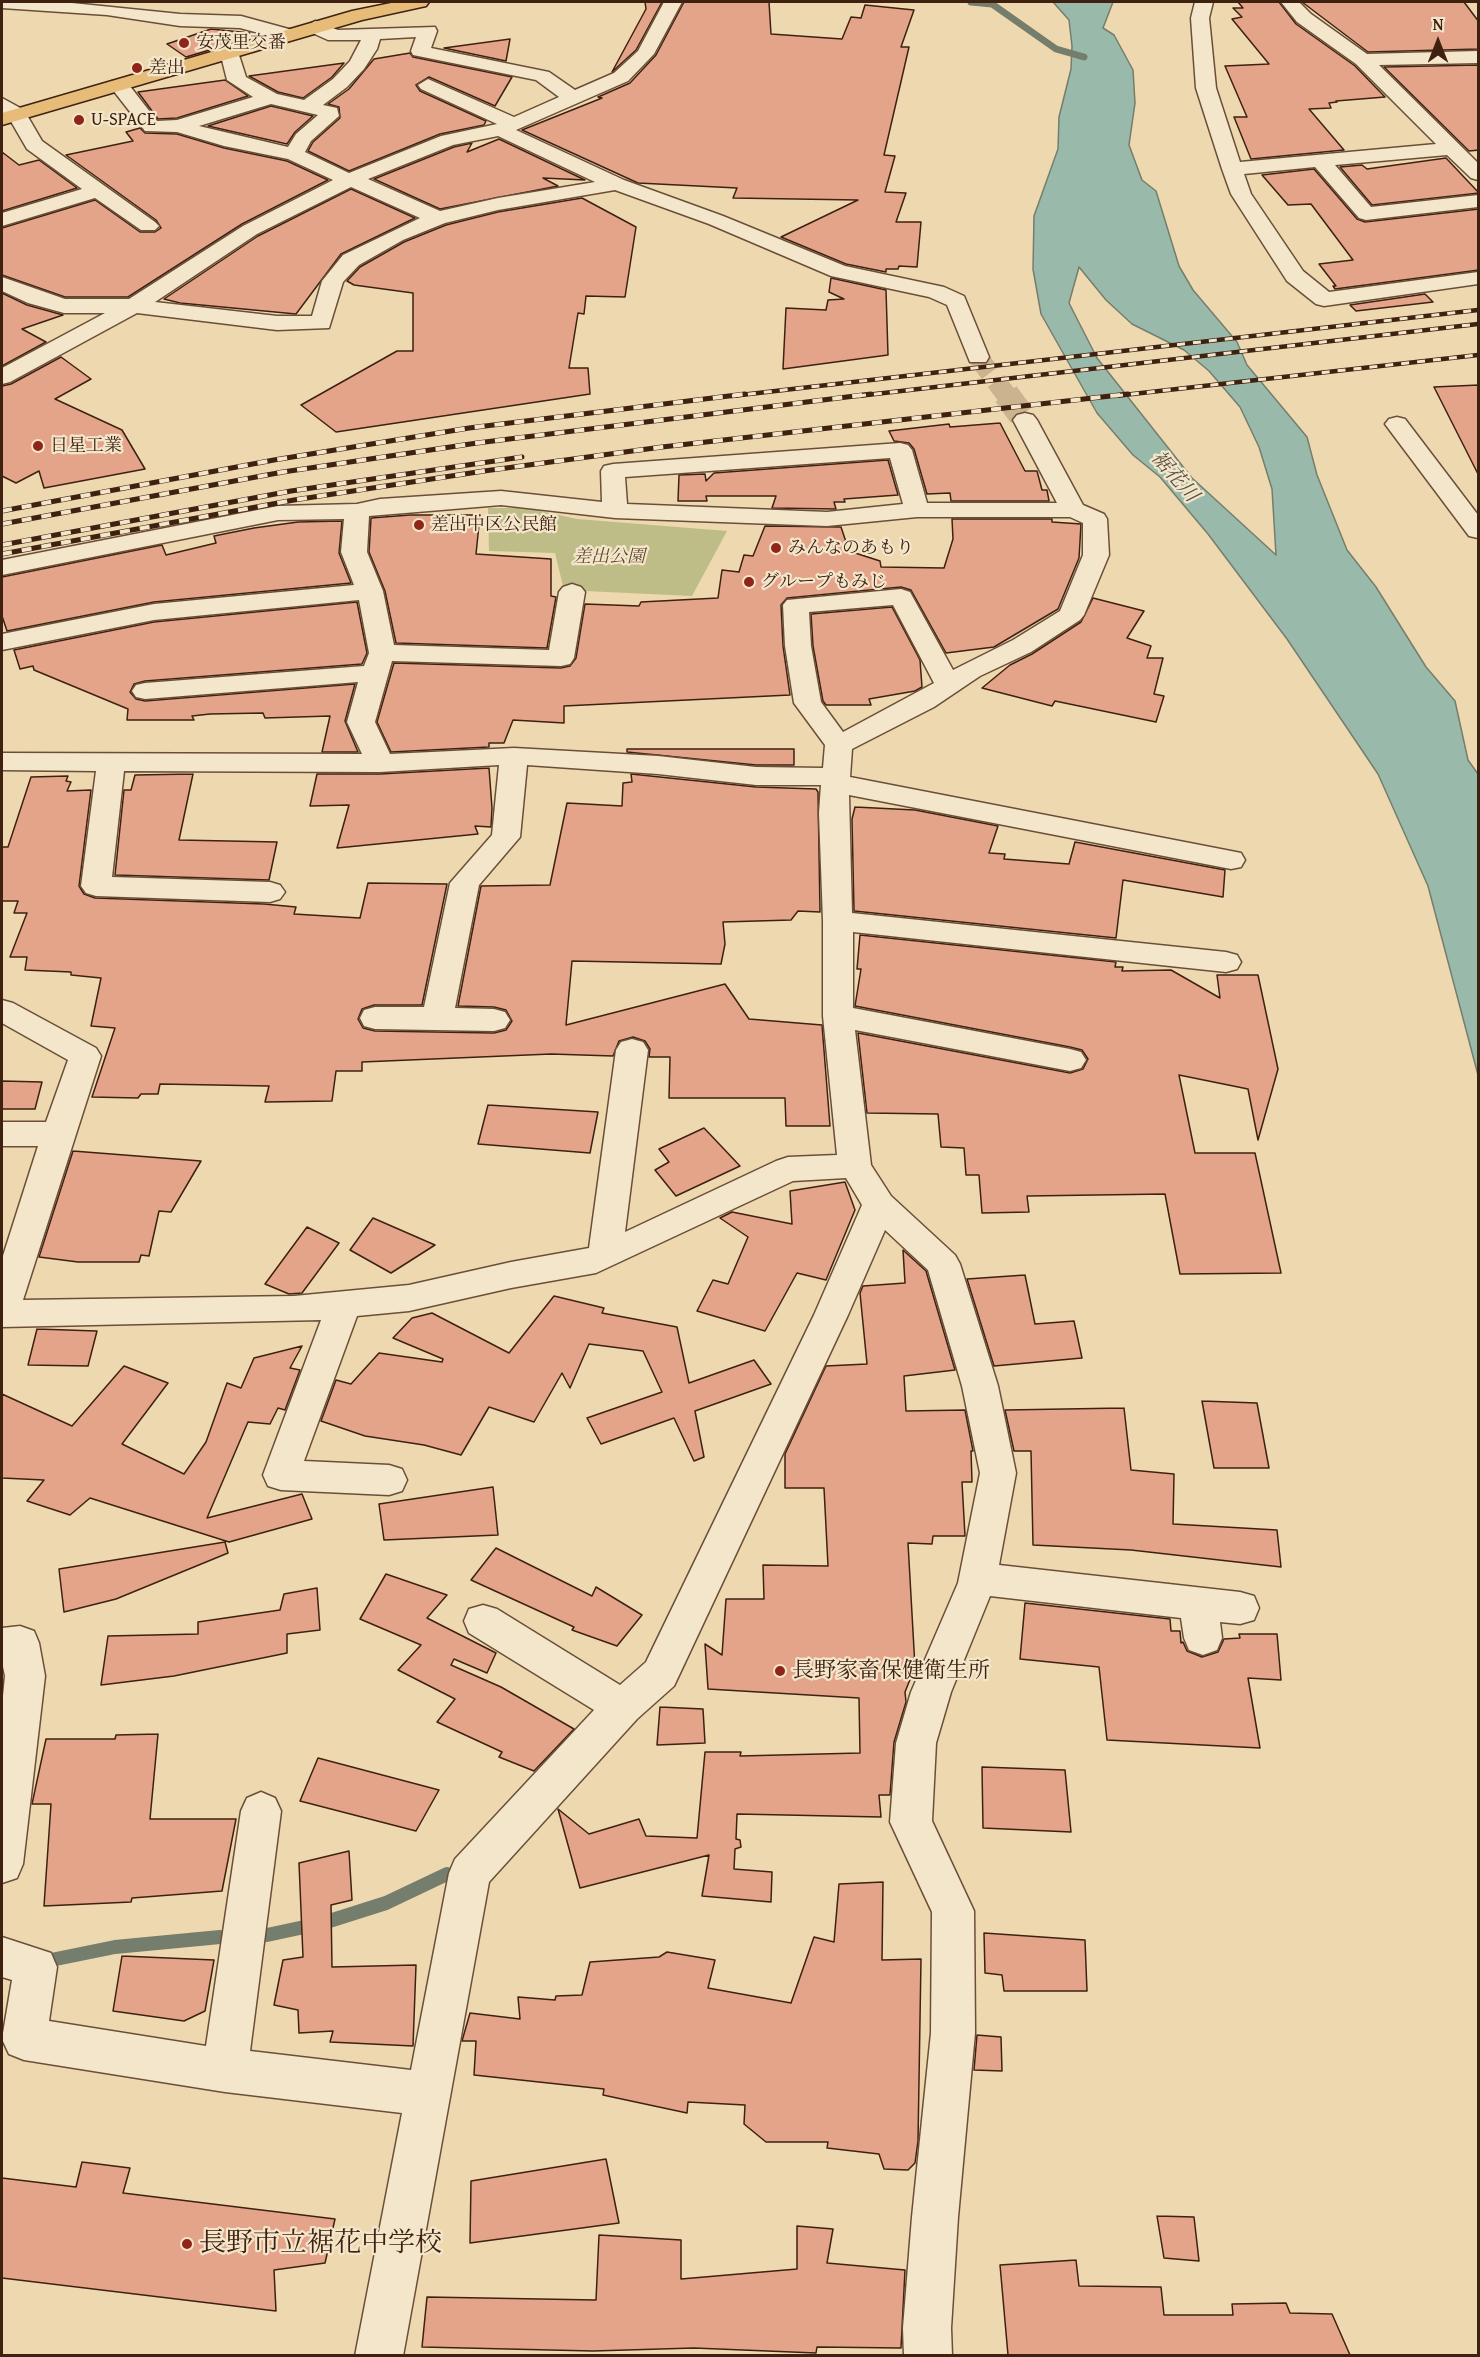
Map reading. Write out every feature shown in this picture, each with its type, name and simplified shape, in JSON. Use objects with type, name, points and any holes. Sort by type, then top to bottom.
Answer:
[{"type":"highway","points":[[7,112],[119,85],[315,27],[420,2]]},
{"type":"street","points":[[2,377],[134,306],[250,230],[350,179],[448,140],[507,127],[621,77],[645,54],[665,21],[672,2]]},
{"type":"street","points":[[1204,2],[1200,18],[1206,88],[1232,169],[1241,194],[1295,276],[1324,298],[1479,278]]},
{"type":"street","points":[[1290,2],[1304,18],[1363,60],[1465,155],[1479,174]]},
{"type":"street","points":[[2,3],[107,9],[180,20],[241,22],[289,35]]},
{"type":"street","points":[[315,27],[335,36],[388,31],[428,31],[420,51],[542,76],[575,99]]},
{"type":"street","points":[[310,105],[340,83],[357,65],[368,49],[372,34]]},
{"type":"street","points":[[229,52],[237,80],[270,98],[310,105],[330,112],[329,116],[303,138],[294,154]]},
{"type":"street","points":[[1363,60],[1479,57]]},
{"type":"street","points":[[119,85],[152,127],[178,126],[270,98]]},
{"type":"street","points":[[428,85],[617,184],[716,220],[839,271],[936,292],[956,301],[978,357]]},
{"type":"street","points":[[7,112],[34,145],[148,226]]},
{"type":"street","points":[[178,126],[224,140],[294,154],[438,218]]},
{"type":"street","points":[[1232,169],[1320,161],[1465,155]]},
{"type":"street","points":[[1320,161],[1366,214],[1479,201]]},
{"type":"street","points":[[2,283],[44,301],[64,306],[134,306],[277,323],[321,323],[333,281],[351,261],[438,218],[498,204],[617,184]]},
{"type":"street","points":[[2,220],[27,210],[96,190]]},
{"type":"street","points":[[1025,420],[1073,510]]},
{"type":"street","points":[[1397,423],[1479,531]]},
{"type":"street","points":[[615,511],[613,471],[900,450],[917,510]]},
{"type":"street","points":[[2,567],[278,513],[357,511],[380,506],[501,498],[615,511],[827,519],[917,510],[1073,510],[1095,519],[1096,555],[1071,615],[1022,646],[947,683],[924,700],[839,745]]},
{"type":"street","points":[[357,511],[354,552],[370,591],[378,663],[361,722],[380,763]]},
{"type":"street","points":[[2,642],[154,612],[370,591]]},
{"type":"street","points":[[145,691],[378,663],[561,658],[572,592]]},
{"type":"street","points":[[928,2355],[927,2328],[935,2217],[953,2033],[953,1911],[911,1822],[916,1743],[931,1692],[978,1579],[998,1473],[980,1386],[943,1264],[879,1205],[855,1166],[838,1016],[838,921],[833,813],[839,745],[808,703],[798,646],[796,605],[901,597],[947,683]]},
{"type":"street","points":[[437,1018],[465,883],[506,837],[514,756]]},
{"type":"street","points":[[2,762],[380,763],[514,756],[657,765],[756,776],[835,780],[1231,860]]},
{"type":"street","points":[[111,764],[96,886],[270,892]]},
{"type":"street","points":[[838,921],[1226,962]]},
{"type":"street","points":[[2,1010],[85,1056],[2,1312],[294,1309],[409,1298],[511,1275],[596,1260],[788,1169],[855,1166]]},
{"type":"street","points":[[838,1016],[1070,1060]]},
{"type":"street","points":[[375,1018],[494,1020]]},
{"type":"street","points":[[605,1256],[632,1050]]},
{"type":"street","points":[[2,1134],[58,1134]]},
{"type":"street","points":[[379,2355],[470,1873],[623,1707],[660,1674],[831,1315],[879,1205]]},
{"type":"street","points":[[344,1305],[280,1475],[389,1480]]},
{"type":"street","points":[[978,1579],[1201,1621],[1240,1608]]},
{"type":"street","points":[[483,1621],[623,1707]]},
{"type":"street","points":[[2,1645],[20,1643],[25,1676],[2,1864]]},
{"type":"street","points":[[225,2070],[261,1811]]},
{"type":"street","points":[[2,1957],[36,1967],[24,2039],[225,2070],[428,2094]]},
{"type":"green space","name":"差出公園","points":[[488,508],[527,508],[577,519],[727,531],[692,596],[564,590],[555,553],[489,551]]},
{"type":"water","name":"裾花川","points":[[1053,2],[1113,2],[1103,28],[1114,35],[1133,70],[1135,103],[1129,145],[1142,180],[1156,191],[1179,266],[1193,290],[1237,342],[1247,365],[1307,437],[1317,475],[1347,550],[1376,587],[1426,667],[1455,701],[1468,760],[1478,774],[1478,1075],[1428,886],[1378,774],[1287,639],[1208,534],[1160,477],[1133,455],[1097,413],[1041,314],[1033,269],[1034,216],[1058,149],[1059,117],[1071,69],[1072,46],[1069,20]],"holes":[[[1079,267],[1106,300],[1132,324],[1184,350],[1209,371],[1240,407],[1259,447],[1272,489],[1276,555],[1192,478],[1097,358],[1069,303]]]},
{"type":"building","points":[[645,2],[662,2],[636,50],[612,72],[646,9]]},
{"type":"building","points":[[684,2],[769,2],[771,34],[842,39],[851,17],[861,18],[865,5],[914,10],[901,47],[909,47],[884,155],[895,156],[885,192],[906,193],[896,222],[921,222],[917,267],[899,266],[898,269],[886,269],[886,272],[846,264],[781,237],[858,200],[733,198],[737,188],[638,183],[522,130],[602,98],[598,97],[630,83],[656,55]]},
{"type":"building","points":[[1238,2],[1279,2],[1296,24],[1355,66],[1385,97],[1336,101],[1329,103],[1331,108],[1309,109],[1344,150],[1251,159],[1234,117],[1247,117],[1225,66],[1269,64],[1232,19],[1242,17],[1233,8],[1243,8]]},
{"type":"building","points":[[1302,2],[1464,2],[1479,22],[1479,49],[1368,52]]},
{"type":"building","points":[[211,29],[250,33],[237,42],[186,57],[167,44]]},
{"type":"building","points":[[510,39],[506,61],[444,48]]},
{"type":"building","points":[[410,53],[413,57],[512,77],[495,106],[429,77],[416,85],[420,91],[486,121],[484,125],[440,134],[349,171],[308,151],[313,142],[340,118],[339,107],[328,104],[349,89],[374,59]]},
{"type":"building","points":[[344,63],[332,77],[303,98],[278,92],[249,76]]},
{"type":"building","points":[[1479,65],[1479,150],[1469,151],[1384,67]]},
{"type":"building","points":[[225,80],[248,96],[177,118],[158,119],[138,92]]},
{"type":"building","points":[[271,106],[313,116],[295,132],[287,144],[208,126]]},
{"type":"building","points":[[140,128],[145,133],[177,134],[224,148],[287,161],[328,180],[242,224],[128,297],[65,297],[2,275],[2,228],[95,200],[140,232],[155,232],[161,228],[156,220],[66,155],[133,141],[126,132]]},
{"type":"building","points":[[499,139],[585,180],[543,178],[558,186],[440,209],[374,179],[454,147],[472,143],[467,152]]},
{"type":"building","points":[[2,152],[19,165],[39,160],[77,188],[2,211]]},
{"type":"building","points":[[1446,158],[1479,193],[1372,205],[1340,167],[1362,165],[1367,169]]},
{"type":"building","points":[[1314,169],[1357,219],[1365,222],[1479,209],[1479,270],[1335,289],[1333,286],[1336,286],[1319,264],[1353,260],[1311,204],[1288,205],[1262,175]]},
{"type":"building","points":[[351,189],[415,218],[341,254],[296,314],[180,303],[164,299],[258,236]]},
{"type":"building","points":[[582,198],[636,227],[625,297],[586,296],[584,314],[578,313],[569,368],[588,368],[590,394],[336,432],[301,405],[397,351],[413,351],[413,293],[354,285],[347,281],[360,267],[404,242],[446,225],[498,212]]},
{"type":"building","points":[[831,278],[886,290],[888,355],[783,369],[786,308],[826,310],[828,300],[844,299],[829,292]]},
{"type":"building","points":[[2,293],[27,305],[63,315],[22,329],[46,342],[2,366]]},
{"type":"building","points":[[1425,294],[1433,302],[1356,311],[1350,305]]},
{"type":"building","points":[[61,357],[91,379],[55,399],[122,430],[145,469],[44,488],[39,471],[16,483],[2,476],[2,386],[11,384]]},
{"type":"building","points":[[1479,385],[1479,476],[1434,387]]},
{"type":"building","points":[[1000,423],[1025,471],[1037,471],[1042,490],[1047,490],[1049,501],[951,501],[950,493],[927,494],[914,449],[909,443],[894,441],[889,431],[949,424],[950,427]]},
{"type":"building","points":[[888,460],[898,495],[844,499],[845,502],[834,502],[836,509],[772,508],[776,496],[706,496],[707,501],[678,501],[679,475],[705,474],[706,481],[714,473]]},
{"type":"building","points":[[410,515],[480,515],[476,554],[551,559],[551,596],[556,597],[547,648],[396,643],[385,591],[369,552],[371,518]]},
{"type":"building","points":[[952,519],[1052,519],[1052,522],[1081,524],[1079,558],[1058,609],[994,647],[946,653],[911,590],[901,587],[787,598],[781,605],[783,646],[790,695],[564,706],[564,723],[513,720],[504,743],[489,743],[489,747],[391,752],[377,722],[394,663],[561,668],[570,666],[576,658],[585,604],[639,606],[641,602],[718,598],[722,570],[739,572],[744,555],[753,556],[765,526],[841,527],[849,551],[880,561],[881,567],[944,568],[953,539]]},
{"type":"building","points":[[342,521],[339,553],[351,583],[154,602],[7,631],[2,616],[2,577],[162,545],[166,555],[216,543],[214,536],[254,528],[298,522]]},
{"type":"building","points":[[1093,598],[1144,611],[1127,638],[1151,646],[1147,658],[1163,658],[1154,694],[1164,696],[1156,722],[1055,701],[1052,706],[982,688],[1010,665],[1032,654],[1081,622]]},
{"type":"building","points":[[357,602],[367,653],[362,664],[145,681],[134,684],[130,692],[136,699],[145,701],[355,684],[345,721],[358,752],[322,752],[330,716],[265,718],[263,713],[210,714],[192,716],[194,720],[127,720],[128,709],[34,670],[33,666],[20,669],[14,650],[154,622]]},
{"type":"building","points":[[892,607],[920,660],[922,687],[915,691],[869,699],[871,705],[826,705],[823,701],[813,646],[811,614]]},
{"type":"building","points":[[627,749],[794,749],[794,765],[756,765],[627,752]]},
{"type":"building","points":[[489,768],[491,827],[475,826],[478,834],[337,848],[349,805],[310,806],[317,774],[380,774]]},
{"type":"building","points":[[193,774],[179,840],[277,842],[269,880],[115,875],[124,790],[131,790],[135,775]]},
{"type":"building","points":[[631,774],[756,787],[816,789],[818,792],[820,912],[798,911],[791,920],[723,922],[725,944],[721,964],[572,961],[566,1025],[725,984],[749,1019],[822,1025],[830,1126],[786,1126],[785,1098],[669,1098],[670,1057],[649,1057],[650,1049],[645,1041],[633,1037],[619,1041],[613,1056],[551,1054],[362,1062],[362,1071],[336,1071],[332,1101],[265,1102],[269,1086],[160,1084],[158,1094],[141,1094],[138,1098],[92,1097],[115,1028],[91,1026],[101,978],[71,975],[71,972],[25,970],[27,957],[10,957],[27,913],[14,913],[18,901],[2,901],[2,847],[8,847],[31,777],[68,776],[66,781],[71,782],[67,791],[91,790],[79,886],[84,894],[95,898],[264,904],[296,907],[294,914],[360,918],[368,883],[447,884],[422,1005],[374,1005],[362,1009],[358,1019],[363,1028],[375,1031],[494,1033],[506,1030],[512,1021],[506,1010],[494,1007],[458,1006],[481,886],[550,885],[567,803],[622,806],[623,783],[632,782]]},
{"type":"building","points":[[855,807],[915,810],[998,826],[989,853],[1005,854],[1004,859],[1069,864],[1075,842],[1225,870],[1223,897],[1123,880],[1116,938],[854,911],[852,819]]},
{"type":"building","points":[[860,935],[1116,962],[1115,967],[1123,967],[1122,971],[1171,970],[1220,998],[1217,975],[1258,975],[1278,1069],[1258,1140],[1248,1089],[1179,1075],[1195,1153],[1255,1153],[1281,1273],[1180,1274],[1165,1194],[1027,1196],[1029,1212],[982,1213],[979,1175],[966,1175],[964,1148],[941,1147],[938,1114],[867,1113],[858,1033],[1070,1073],[1083,1069],[1088,1059],[1082,1050],[1070,1047],[855,1006],[861,969],[857,969]]},
{"type":"building","points":[[2,1081],[42,1082],[35,1109],[2,1109]]},
{"type":"building","points":[[488,1105],[598,1112],[590,1153],[478,1144]]},
{"type":"building","points":[[704,1128],[740,1166],[676,1196],[655,1170],[669,1162],[659,1149]]},
{"type":"building","points":[[73,1151],[201,1161],[171,1212],[159,1211],[149,1256],[141,1255],[139,1262],[78,1262],[39,1257]]},
{"type":"building","points":[[845,1182],[855,1210],[826,1280],[797,1273],[765,1331],[697,1311],[713,1280],[728,1284],[748,1237],[720,1218],[732,1212],[792,1224],[790,1191]]},
{"type":"building","points":[[373,1218],[435,1245],[391,1273],[350,1250]]},
{"type":"building","points":[[307,1227],[339,1243],[302,1293],[289,1294],[265,1284]]},
{"type":"building","points":[[903,1250],[926,1271],[955,1370],[904,1376],[906,1411],[965,1410],[973,1451],[971,1451],[972,1482],[962,1482],[965,1536],[933,1536],[932,1544],[908,1543],[915,1667],[905,1692],[906,1702],[894,1742],[890,1795],[879,1795],[881,1817],[737,1814],[736,1839],[740,1840],[741,1847],[735,1849],[734,1869],[772,1872],[771,1902],[702,1896],[709,1855],[580,1888],[558,1809],[589,1834],[639,1819],[646,1836],[697,1838],[705,1752],[741,1752],[740,1756],[860,1753],[859,1698],[708,1689],[705,1644],[722,1655],[726,1599],[764,1599],[763,1565],[828,1566],[824,1488],[785,1488],[785,1454],[826,1366],[867,1364],[860,1293],[863,1286],[905,1283]]},
{"type":"building","points":[[1025,1275],[1035,1324],[1074,1321],[1082,1358],[994,1366],[967,1279]]},
{"type":"building","points":[[554,1296],[604,1308],[602,1313],[677,1327],[689,1383],[754,1360],[771,1384],[695,1411],[704,1457],[694,1461],[674,1418],[601,1444],[587,1418],[662,1392],[643,1351],[589,1344],[570,1388],[562,1373],[534,1422],[489,1407],[461,1455],[424,1445],[365,1436],[321,1421],[336,1380],[351,1384],[379,1353],[442,1362],[443,1359],[393,1338],[412,1318],[432,1313],[509,1353]]},
{"type":"building","points":[[37,1329],[97,1331],[88,1366],[28,1365]]},
{"type":"building","points":[[302,1346],[290,1368],[300,1370],[285,1410],[278,1408],[270,1424],[248,1422],[207,1518],[302,1494],[312,1519],[229,1542],[90,1498],[70,1515],[27,1501],[44,1480],[2,1478],[2,1394],[72,1426],[124,1366],[168,1383],[122,1444],[184,1474],[206,1442],[227,1383],[241,1388],[254,1358]]},
{"type":"building","points":[[1202,1401],[1257,1403],[1269,1468],[1214,1468]]},
{"type":"building","points":[[1124,1408],[1131,1470],[1174,1474],[1173,1524],[1277,1530],[1281,1567],[1131,1550],[1033,1545],[1031,1451],[1014,1451],[1005,1410]]},
{"type":"building","points":[[493,1487],[498,1535],[384,1540],[379,1504]]},
{"type":"building","points":[[225,1542],[228,1553],[116,1599],[64,1612],[59,1569]]},
{"type":"building","points":[[496,1548],[592,1596],[596,1587],[642,1615],[617,1646],[572,1630],[574,1627],[471,1580]]},
{"type":"building","points":[[386,1574],[447,1595],[427,1618],[496,1653],[487,1673],[454,1659],[451,1665],[501,1687],[574,1729],[534,1771],[499,1757],[502,1752],[437,1722],[455,1699],[398,1670],[421,1645],[360,1619]]},
{"type":"building","points":[[317,1588],[320,1630],[287,1634],[287,1653],[174,1676],[101,1685],[108,1636],[198,1634],[198,1622],[280,1610],[284,1594]]},
{"type":"building","points":[[1025,1603],[1170,1619],[1171,1631],[1180,1631],[1181,1643],[1183,1642],[1187,1651],[1202,1657],[1218,1652],[1224,1639],[1240,1638],[1239,1634],[1277,1634],[1281,1680],[1248,1678],[1260,1748],[1107,1740],[1099,1667],[1020,1659]]},
{"type":"building","points":[[660,1707],[703,1709],[705,1743],[657,1745]]},
{"type":"building","points":[[158,1734],[150,1819],[236,1819],[222,1891],[132,1898],[131,1902],[44,1906],[51,1804],[32,1804],[46,1739],[115,1739],[116,1735]]},
{"type":"building","points":[[318,1758],[439,1790],[416,1831],[300,1801]]},
{"type":"building","points":[[982,1767],[1065,1770],[1071,1832],[983,1828]]},
{"type":"building","points":[[349,1851],[352,1900],[331,1905],[332,1967],[416,1965],[413,2046],[330,2042],[333,2031],[299,2033],[298,2010],[274,2005],[283,1960],[303,1957],[299,1863]]},
{"type":"building","points":[[883,1882],[882,1960],[921,1959],[918,2141],[915,2163],[908,2170],[884,2169],[879,2154],[827,2148],[828,2142],[766,2142],[744,2124],[745,2105],[688,2102],[687,2113],[603,2095],[604,2089],[474,2075],[476,2041],[462,2041],[470,2013],[520,2019],[518,1997],[555,2000],[556,1996],[582,1995],[590,1962],[659,1957],[667,1952],[715,1960],[708,1988],[791,2003],[814,1937],[834,1942],[839,1884]]},
{"type":"building","points":[[984,1933],[1085,1940],[1087,1991],[1004,1991],[1002,1975],[985,1973]]},
{"type":"building","points":[[122,1956],[214,1960],[205,2011],[184,2021],[113,2011]]},
{"type":"building","points":[[977,2035],[1001,2037],[1002,2071],[974,2070]]},
{"type":"building","points":[[606,2159],[619,2223],[470,2243],[471,2181]]},
{"type":"building","points":[[82,2162],[130,2168],[123,2193],[335,2219],[325,2263],[274,2270],[276,2311],[2,2278],[2,2178],[76,2187]]},
{"type":"building","points":[[1157,2216],[1194,2217],[1199,2261],[1164,2258]]},
{"type":"building","points":[[797,2226],[833,2229],[827,2263],[905,2270],[901,2348],[817,2347],[816,2353],[694,2348],[593,2351],[422,2347],[427,2297],[596,2300],[599,2235],[681,2240],[681,2279],[797,2269]]},
{"type":"building","points":[[1076,2260],[1079,2286],[1161,2287],[1164,2315],[1233,2315],[1232,2304],[1286,2303],[1290,2313],[1332,2314],[1350,2355],[1008,2355],[1000,2265]]},
{"type":"waterway","points":[[971,2],[992,4],[1056,49],[1084,57]]},
{"type":"waterway","points":[[267,1935],[323,1923],[386,1903],[447,1874]]},
{"type":"waterway","points":[[51,1960],[115,1947],[220,1937]]},
{"type":"tunnel","points":[[978,357],[1007,396]]},
{"type":"tunnel","points":[[1006,394],[1025,420]]},
{"type":"railway","points":[[732,396],[1478,310]]},
{"type":"railway","points":[[858,396],[1478,324]]},
{"type":"railway","points":[[1115,396],[1478,355]]},
{"type":"railway","points":[[2,511],[274,460],[469,428],[745,394]]},
{"type":"railway","points":[[2,524],[283,472],[477,443],[871,394]]},
{"type":"railway","points":[[2,554],[294,500],[484,471],[662,447],[1128,394]]},
{"type":"railway","points":[[2,545],[291,491],[522,457]]},
{"type":"place","name":"安茂里交番","points":[[184,43]]},
{"type":"place","name":"差出","points":[[137,68]]},
{"type":"place","name":"U-SPACE","points":[[79,120]]},
{"type":"place","name":"日星工業","points":[[38,446]]},
{"type":"place","name":"差出中区公民館","points":[[419,525]]},
{"type":"place","name":"みんなのあもり","points":[[776,548]]},
{"type":"place","name":"グループもみじ","points":[[749,582]]},
{"type":"place","name":"長野家畜保健衛生所","points":[[780,1671]]},
{"type":"place","name":"長野市立裾花中学校","points":[[187,2244]]}]
